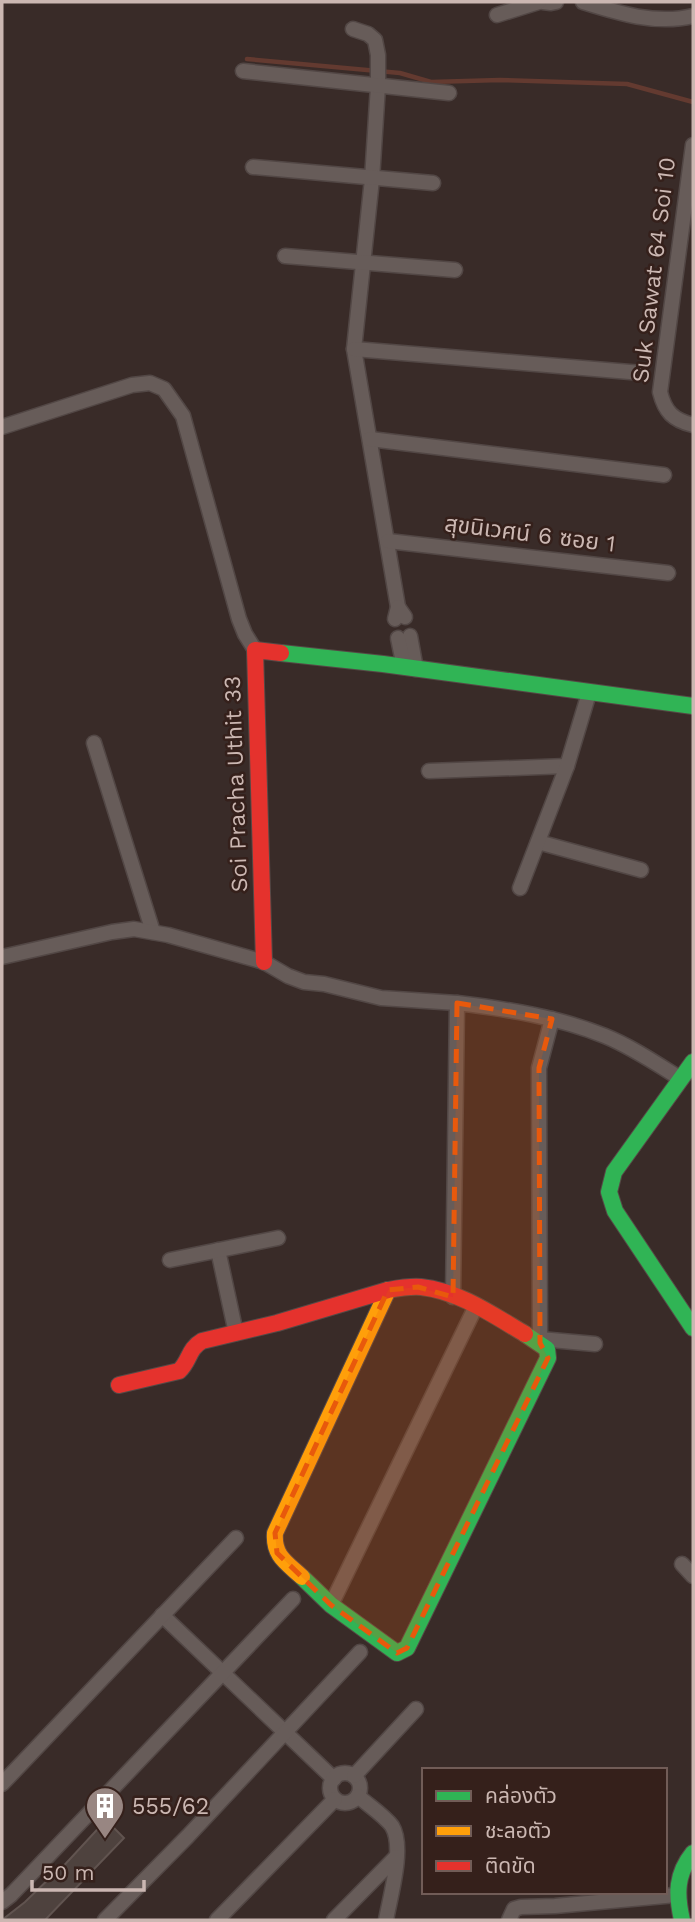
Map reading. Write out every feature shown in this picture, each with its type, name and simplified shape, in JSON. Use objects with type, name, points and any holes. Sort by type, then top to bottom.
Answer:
[{"type":"street","points":[[497,15],[541,2],[556,2]]},
{"type":"street","points":[[583,2],[617,13],[653,18],[693,16]]},
{"type":"street","points":[[353,29],[368,34],[375,40],[378,54],[372,178],[354,349],[399,614]]},
{"type":"street","points":[[243,71],[378,79],[449,93]]},
{"type":"street","name":"Suk Sawat 64 Soi 10","points":[[693,145],[660,392],[663,406],[674,418],[693,425]]},
{"type":"street","points":[[253,167],[433,183]]},
{"type":"street","points":[[285,256],[455,270]]},
{"type":"street","points":[[354,349],[642,373]]},
{"type":"street","points":[[3,423],[132,385],[150,383],[164,390],[183,416],[239,619],[255,650]]},
{"type":"street","points":[[370,439],[664,475]]},
{"type":"street","name":"สุขนิเวศน์ 6 ซอย 1","points":[[387,541],[668,573]]},
{"type":"street","points":[[404,637],[410,668]]},
{"type":"street","name":"Soi Pracha Uthit 33","points":[[264,962],[255,650],[693,706]]},
{"type":"street","points":[[520,888],[567,766],[589,693]]},
{"type":"street","points":[[94,743],[153,932]]},
{"type":"street","points":[[429,771],[567,766]]},
{"type":"street","points":[[538,842],[641,870]]},
{"type":"street","points":[[2,957],[112,932],[134,929],[153,932],[264,962],[304,982],[324,984],[381,998],[499,1008],[552,1019],[614,1040],[681,1079]]},
{"type":"street","points":[[453,1297],[457,1003]]},
{"type":"street","points":[[540,1341],[539,1068],[552,1019]]},
{"type":"street","points":[[693,1062],[614,1172],[608,1186],[608,1196],[615,1211],[693,1328]]},
{"type":"street","points":[[170,1260],[278,1238]]},
{"type":"street","points":[[218,1250],[236,1333]]},
{"type":"street","points":[[119,1385],[179,1371],[186,1365],[192,1346],[202,1341],[277,1323],[388,1290],[418,1287],[431,1289],[476,1306],[540,1341],[547,1349],[548,1358],[407,1648],[402,1652],[397,1653],[331,1605],[277,1553],[274,1544],[275,1533],[388,1290]]},
{"type":"street","points":[[331,1605],[476,1306]]},
{"type":"street","points":[[540,1341],[595,1344]]},
{"type":"street","points":[[2,1784],[236,1538]]},
{"type":"street","points":[[682,1564],[693,1576]]},
{"type":"street","points":[[2,1902],[293,1599]]},
{"type":"street","points":[[163,1615],[334,1779]]},
{"type":"street","points":[[105,1920],[360,1653]]},
{"type":"street","points":[[354,1776],[416,1709]]},
{"type":"street","points":[[344,1774],[354,1776],[359,1782],[358,1796],[347,1803],[335,1799],[331,1793],[334,1779],[344,1774]]},
{"type":"street","points":[[358,1796],[391,1824],[397,1845],[386,1920]]},
{"type":"street","points":[[217,1920],[335,1799]]},
{"type":"street","points":[[334,1920],[396,1857]]},
{"type":"street","points":[[682,1920],[676,1895],[678,1878],[692,1857]]},
{"type":"street","points":[[509,1920],[514,1909],[521,1907],[676,1895]]},
{"type":"highlighted area","points":[[457,1003],[552,1019],[539,1068],[540,1343],[548,1358],[407,1648],[397,1653],[331,1605],[277,1553],[275,1533],[388,1290],[418,1287],[453,1297]]},
{"type":"building","points":[[106,1820],[124,1838],[45,1920],[2,1920],[58,1872]]},
{"type":"waterway","points":[[247,59],[400,73],[431,82],[500,80],[627,84],[693,102]]},
{"type":"traffic: fast","points":[[281,653],[383,664],[693,706]]},
{"type":"traffic: fast","points":[[693,1062],[614,1172],[609,1192],[615,1211],[693,1328]]},
{"type":"traffic: fast","points":[[302,1577],[331,1605],[397,1653],[407,1648],[548,1358],[547,1349],[525,1334]]},
{"type":"traffic: fast","points":[[682,1920],[679,1902],[680,1877],[693,1853]]},
{"type":"traffic: slow","points":[[302,1577],[279,1553],[275,1533],[388,1290]]},
{"type":"traffic: jam","points":[[264,962],[255,650],[281,653]]},
{"type":"traffic: jam","points":[[119,1385],[179,1371],[202,1341],[405,1287],[421,1287],[449,1293],[525,1334]]},
{"type":"place","name":"555/62","points":[[105,1840]]}]
